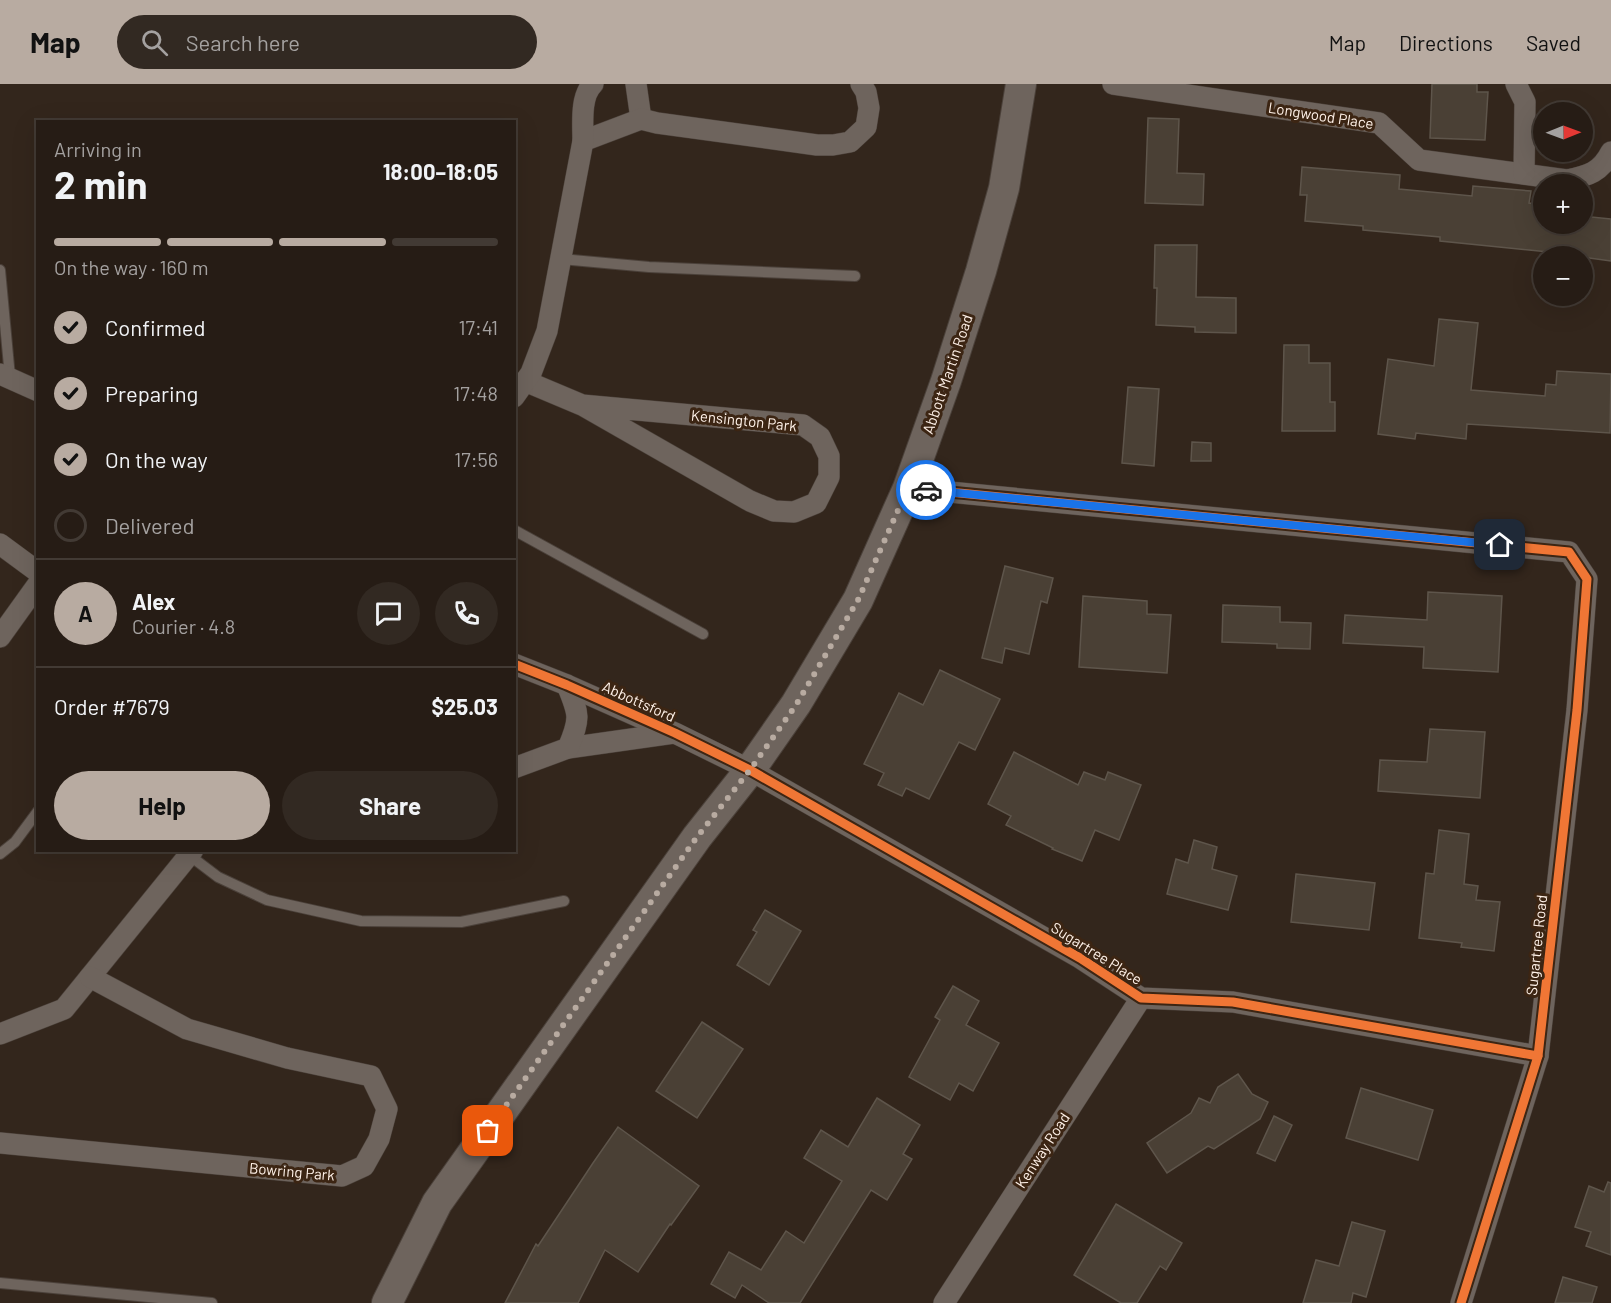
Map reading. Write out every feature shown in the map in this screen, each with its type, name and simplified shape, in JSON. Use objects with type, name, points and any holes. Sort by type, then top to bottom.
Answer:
[{"type":"main road","name":"Abbott Martin Road","points":[[387,1303],[437,1203],[697,837],[750,770],[796,705],[858,600],[908,488],[946,381],[981,271],[1004,188],[1021,84]]},
{"type":"street","name":"Kensington Park","points":[[582,405],[750,501],[774,511],[794,512],[816,502],[829,477],[829,456],[820,437],[803,425],[582,405],[520,389],[531,373],[547,331],[583,141],[583,110],[588,88],[593,84]]},
{"type":"street","points":[[636,84],[641,119]]},
{"type":"street","points":[[583,141],[641,119],[817,145],[850,142],[866,127],[869,108],[866,92],[861,84]]},
{"type":"street","name":"Longwood Place","points":[[1113,84],[1379,123],[1419,160],[1567,180],[1586,177],[1605,163],[1611,152]]},
{"type":"street","points":[[1524,90],[1524,174]]},
{"type":"street","points":[[5,375],[36,390]]},
{"type":"street","name":"Sugartree Road","points":[[908,488],[1569,552],[1587,579],[1577,710],[1538,1056],[1461,1303]]},
{"type":"street","points":[[0,544],[36,571]]},
{"type":"street","points":[[0,637],[36,587]]},
{"type":"street","name":"Abbottsford","points":[[516,665],[675,733],[750,770]]},
{"type":"street","points":[[567,685],[578,711],[575,730],[568,748]]},
{"type":"street","name":"Abbottsford","points":[[516,767],[568,748],[675,733]]},
{"type":"street","name":"Sugartree Place","points":[[750,770],[1080,958],[1141,998],[1233,1002],[1538,1056]]},
{"type":"street","points":[[0,1034],[64,1009],[191,853]]},
{"type":"street","name":"Bowring Park","points":[[0,1143],[342,1176],[364,1166],[380,1139],[387,1108],[371,1076],[287,1058],[187,1029],[90,976]]},
{"type":"street","name":"Kenway Road","points":[[944,1303],[1141,998]]},
{"type":"lane","points":[[561,259],[649,267],[855,276]]},
{"type":"lane","points":[[0,270],[5,375]]},
{"type":"lane","points":[[516,531],[703,634]]},
{"type":"lane","points":[[0,854],[15,842],[36,814]]},
{"type":"lane","points":[[191,853],[219,877],[267,900],[361,921],[461,921],[564,901]]},
{"type":"lane","points":[[0,1283],[212,1303]]},
{"type":"building","points":[[1432,84],[1477,84],[1477,92],[1488,92],[1485,140],[1430,138]]},
{"type":"building","points":[[1148,118],[1179,119],[1177,173],[1204,174],[1203,205],[1145,203]]},
{"type":"building","points":[[1302,167],[1400,175],[1399,189],[1472,196],[1473,186],[1531,191],[1529,203],[1533,204],[1533,234],[1593,234],[1593,217],[1611,219],[1611,261],[1593,259],[1593,246],[1533,246],[1533,250],[1440,241],[1440,237],[1363,230],[1363,226],[1305,221],[1307,195],[1300,195]]},
{"type":"building","points":[[1155,245],[1197,245],[1196,297],[1236,298],[1236,333],[1195,332],[1195,327],[1156,325]]},
{"type":"building","points":[[1439,319],[1478,323],[1471,390],[1545,396],[1546,384],[1556,385],[1557,371],[1611,374],[1610,433],[1467,424],[1466,439],[1416,433],[1415,439],[1378,434],[1388,359],[1434,366]]},
{"type":"building","points":[[1284,345],[1309,345],[1309,363],[1330,363],[1330,402],[1335,402],[1335,431],[1282,431]]},
{"type":"building","points":[[1128,387],[1159,389],[1154,466],[1122,463]]},
{"type":"building","points":[[1192,442],[1211,443],[1211,461],[1191,461]]},
{"type":"building","points":[[1005,566],[1053,578],[1047,603],[1041,601],[1029,654],[1005,648],[1002,663],[982,658]]},
{"type":"building","points":[[1428,592],[1502,596],[1498,672],[1423,668],[1424,647],[1343,643],[1345,615],[1427,620]]},
{"type":"building","points":[[1083,596],[1147,601],[1147,614],[1171,615],[1167,673],[1079,667]]},
{"type":"building","points":[[1223,605],[1280,607],[1280,622],[1311,623],[1310,649],[1277,648],[1277,644],[1222,642]]},
{"type":"building","points":[[940,670],[1000,699],[975,750],[959,742],[929,799],[906,788],[902,796],[878,785],[884,773],[864,764],[899,693],[923,705]]},
{"type":"building","points":[[1430,729],[1485,732],[1480,798],[1378,791],[1380,760],[1427,762]]},
{"type":"building","points":[[1014,752],[1078,785],[1084,772],[1105,780],[1108,772],[1141,785],[1119,840],[1095,830],[1082,861],[1052,849],[1006,825],[1011,816],[988,804]]},
{"type":"building","points":[[1439,830],[1469,834],[1464,884],[1478,886],[1476,900],[1500,902],[1494,951],[1461,947],[1462,943],[1419,938],[1426,873],[1434,874]]},
{"type":"building","points":[[1194,840],[1217,847],[1212,869],[1237,876],[1228,910],[1167,894],[1176,859],[1188,863]]},
{"type":"building","points":[[1296,874],[1375,883],[1369,930],[1291,922]]},
{"type":"building","points":[[765,910],[801,931],[769,985],[737,965],[757,932],[753,930]]},
{"type":"building","points":[[953,986],[979,1001],[966,1025],[999,1043],[973,1091],[959,1083],[950,1100],[909,1077],[940,1020],[935,1017]]},
{"type":"building","points":[[702,1022],[743,1049],[697,1118],[656,1091]]},
{"type":"building","points":[[1238,1074],[1252,1094],[1268,1102],[1260,1119],[1214,1149],[1208,1146],[1167,1173],[1147,1143],[1191,1113],[1199,1098],[1210,1103],[1218,1087]]},
{"type":"building","points":[[1361,1088],[1433,1110],[1418,1160],[1346,1138]]},
{"type":"building","points":[[877,1098],[920,1125],[903,1154],[912,1159],[887,1200],[871,1190],[800,1303],[769,1303],[742,1285],[735,1298],[711,1284],[729,1252],[761,1270],[786,1231],[804,1243],[842,1181],[804,1158],[821,1130],[848,1147]]},
{"type":"building","points":[[1274,1116],[1292,1125],[1275,1161],[1257,1153]]},
{"type":"building","points":[[618,1127],[699,1186],[638,1272],[605,1250],[578,1303],[505,1303],[536,1244],[538,1246]]},
{"type":"building","points":[[1608,1182],[1611,1183],[1611,1255],[1586,1246],[1591,1232],[1575,1227],[1589,1186],[1604,1192]]},
{"type":"building","points":[[1116,1204],[1182,1243],[1166,1270],[1160,1266],[1137,1303],[1121,1303],[1074,1275]]},
{"type":"building","points":[[1352,1222],[1385,1231],[1366,1297],[1353,1293],[1351,1303],[1303,1303],[1316,1260],[1339,1266]]},
{"type":"building","points":[[1563,1277],[1597,1287],[1592,1303],[1555,1303]]},
{"type":"cycle path","points":[[908,488],[1569,552],[1587,579],[1577,710],[1538,1056],[1461,1303]]},
{"type":"cycle path","points":[[516,665],[675,733],[750,770],[1080,958],[1141,998],[1233,1002],[1538,1056]]},
{"type":"way so far","points":[[488,1131],[697,837],[750,770],[796,705],[858,600],[908,488],[926,490]]},
{"type":"route","points":[[926,490],[1500,545]]}]
